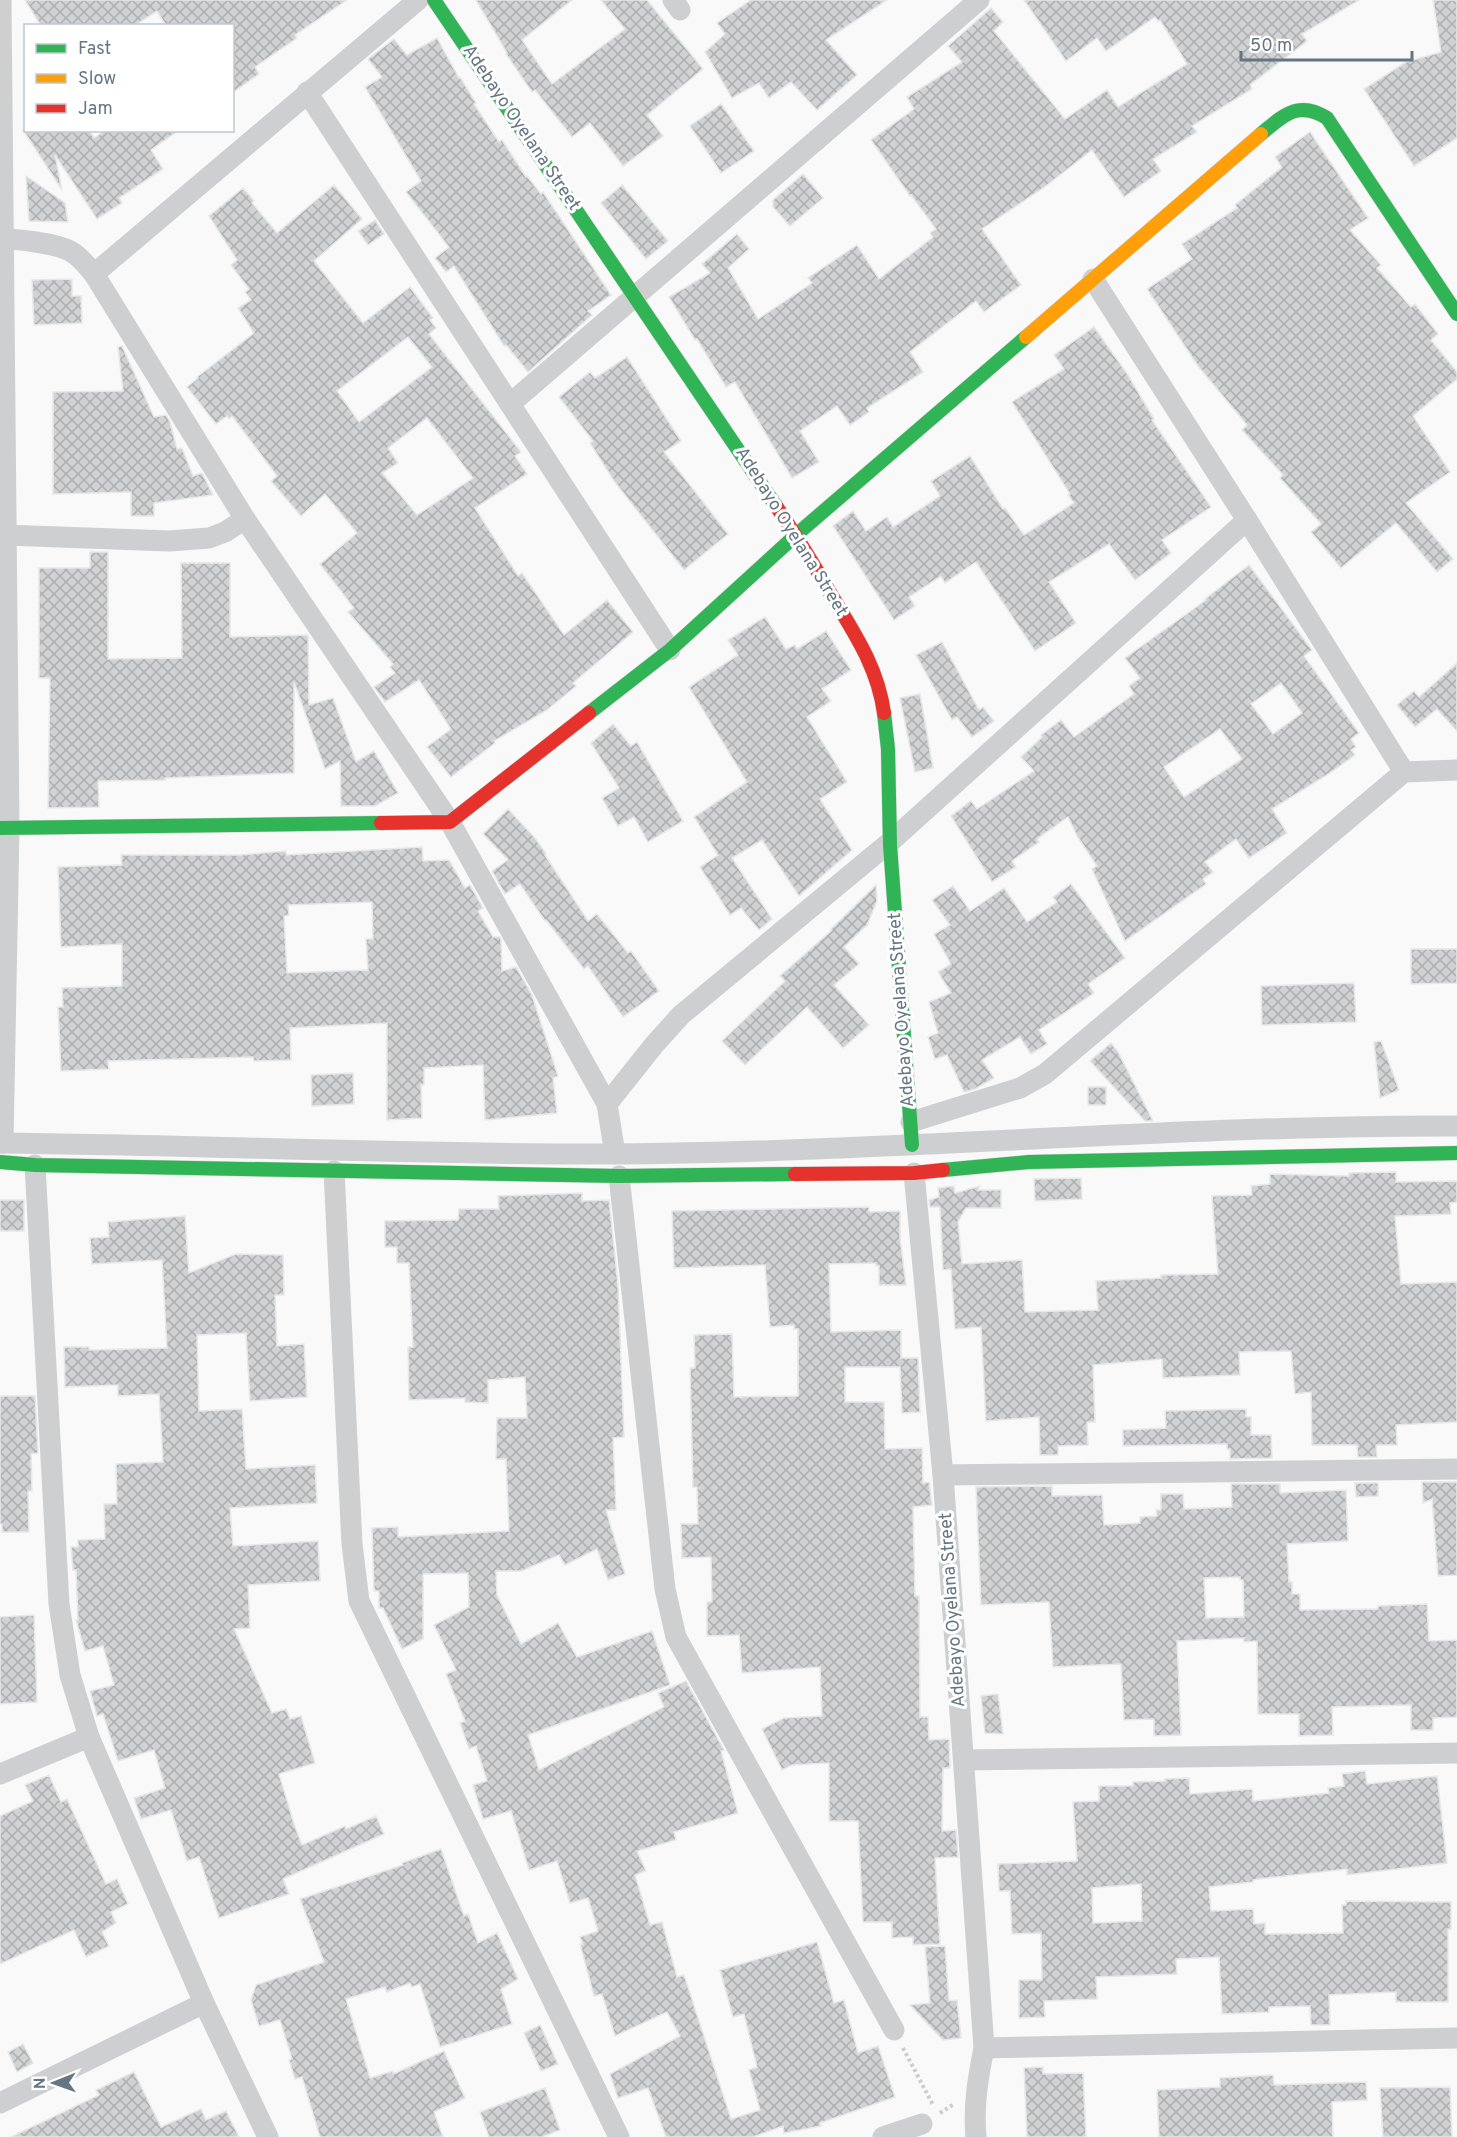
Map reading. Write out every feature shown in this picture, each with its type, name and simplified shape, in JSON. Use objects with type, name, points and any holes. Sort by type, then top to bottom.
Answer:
[{"type":"street","points":[[1,0],[5,535],[1,1149]]},
{"type":"street","points":[[94,274],[418,0]]},
{"type":"street","name":"Adebayo Oyelana Street","points":[[434,0],[796,535],[878,676],[887,722],[890,842],[912,1145]]},
{"type":"street","points":[[510,404],[979,0]]},
{"type":"street","points":[[307,92],[670,650]]},
{"type":"street","points":[[4,828],[450,822],[670,650],[796,535],[1280,118],[1296,109],[1314,109],[1327,118],[1457,314]]},
{"type":"street","points":[[2,239],[52,246],[69,251],[81,259],[94,274],[244,519],[450,822],[607,1104],[615,1154]]},
{"type":"street","points":[[1093,279],[1404,772]]},
{"type":"street","points":[[5,535],[169,542],[208,538],[225,532],[244,519]]},
{"type":"street","points":[[607,1104],[681,1015],[890,842],[1247,520]]},
{"type":"street","points":[[910,1122],[1020,1088],[1046,1074],[1404,772],[1457,771]]},
{"type":"street","points":[[1,1149],[615,1154],[1395,1126],[1457,1126]]},
{"type":"street","points":[[1,1149],[35,1164],[619,1176],[914,1173],[1029,1162],[1457,1153]]},
{"type":"street","points":[[556,1153],[556,1175]]},
{"type":"street","points":[[35,1164],[59,1604],[70,1675],[89,1737],[204,2003],[268,2137]]},
{"type":"street","points":[[334,1171],[352,1544],[360,1601],[619,2137]]},
{"type":"street","name":"Adebayo Oyelana Street","points":[[914,1173],[943,1475],[984,2048],[976,2092],[974,2121],[976,2137]]},
{"type":"street","points":[[619,1176],[665,1589],[676,1637],[894,2030]]},
{"type":"street","points":[[943,1475],[1457,1468]]},
{"type":"street","points":[[0,1774],[89,1737]]},
{"type":"street","points":[[964,1760],[1457,1754]]},
{"type":"street","points":[[0,2103],[204,2003]]},
{"type":"street","points":[[984,2048],[1457,2038]]},
{"type":"street","points":[[883,2137],[922,2124]]},
{"type":"path","points":[[894,2030],[938,2114],[976,2092]]},
{"type":"building","points":[[25,0],[347,0],[295,35],[297,38],[255,67],[259,74],[234,92],[234,24],[165,24],[157,11],[137,24],[40,24]]},
{"type":"building","points":[[476,0],[572,0],[522,40],[552,84],[625,29],[601,0],[647,0],[703,69],[647,115],[663,136],[623,166],[590,123],[572,137],[535,90],[532,92],[506,54]]},
{"type":"building","points":[[751,0],[887,0],[826,40],[857,75],[817,110],[791,82],[769,98],[759,83],[732,98],[705,52],[725,34],[717,23]]},
{"type":"building","points":[[1024,0],[1359,0],[1302,34],[1307,41],[1250,85],[1252,89],[1192,126],[1197,132],[1153,159],[1161,171],[1124,197],[1092,150],[1046,186],[982,229],[1021,285],[984,312],[976,301],[910,352],[923,372],[867,408],[869,412],[850,425],[837,406],[800,431],[819,462],[792,478],[735,382],[726,387],[669,297],[710,273],[702,264],[737,234],[749,249],[728,268],[758,319],[812,283],[808,278],[857,245],[879,279],[933,237],[930,233],[936,229],[871,140],[914,109],[907,97],[962,62],[948,46],[991,8],[1003,22],[994,31],[1065,119],[1107,90],[1118,107],[1187,64],[1160,20],[1158,21],[1155,17],[1106,51],[1097,38],[1066,61]]},
{"type":"building","points":[[1433,0],[1457,0],[1457,138],[1414,166],[1364,89],[1406,62],[1441,52]]},
{"type":"building","points":[[437,38],[476,103],[474,104],[499,142],[502,140],[526,177],[541,194],[543,192],[611,295],[588,311],[592,315],[528,372],[506,345],[504,346],[454,266],[446,272],[435,258],[449,247],[406,192],[421,181],[365,87],[382,77],[368,59],[394,39],[407,55]]},
{"type":"building","points":[[721,104],[754,151],[721,173],[690,126]]},
{"type":"building","points":[[24,132],[90,132],[94,138],[103,132],[176,132],[151,150],[163,169],[119,198],[122,203],[97,219],[55,155],[62,190]]},
{"type":"building","points":[[1310,132],[1368,218],[1350,230],[1381,265],[1377,268],[1411,307],[1415,304],[1438,334],[1431,340],[1457,372],[1457,379],[1413,416],[1450,472],[1406,503],[1453,559],[1437,572],[1396,523],[1341,568],[1311,532],[1321,524],[1280,478],[1283,475],[1242,430],[1247,425],[1198,366],[1147,289],[1192,259],[1182,244],[1237,208],[1235,205],[1282,167],[1275,157]]},
{"type":"building","points":[[803,174],[823,198],[790,226],[773,207],[773,200]]},
{"type":"building","points":[[26,176],[65,203],[68,222],[29,221]]},
{"type":"building","points":[[334,185],[362,219],[314,261],[363,323],[410,287],[433,318],[430,320],[436,328],[429,334],[521,452],[515,456],[527,474],[475,508],[518,576],[522,573],[564,635],[607,600],[633,632],[573,683],[576,686],[547,710],[494,741],[495,743],[451,777],[427,747],[451,729],[419,680],[385,702],[374,687],[395,673],[390,667],[393,664],[348,612],[354,608],[320,564],[357,533],[325,494],[301,516],[271,481],[277,476],[232,416],[229,419],[227,416],[216,424],[187,387],[254,333],[238,308],[251,300],[245,292],[249,289],[231,265],[237,260],[209,216],[243,188],[254,201],[252,203],[277,233]],"holes":[[[408,337],[432,367],[359,422],[337,391]],[[427,418],[473,478],[417,515],[382,473],[398,463],[388,448]]]},
{"type":"building","points":[[622,185],[668,241],[646,259],[601,203]]},
{"type":"building","points":[[375,220],[384,234],[368,245],[358,231]]},
{"type":"building","points":[[72,279],[72,296],[81,296],[82,323],[34,325],[32,280]]},
{"type":"building","points":[[1094,327],[1128,375],[1154,419],[1152,420],[1211,507],[1162,540],[1171,553],[1135,580],[1109,544],[1049,582],[1076,623],[1035,651],[976,562],[945,583],[941,576],[909,597],[915,606],[894,620],[833,526],[853,511],[866,531],[887,517],[893,527],[940,496],[931,481],[970,456],[1003,509],[1005,508],[1024,535],[1074,503],[1012,402],[1064,369],[1054,355]]},
{"type":"building","points":[[122,346],[154,417],[166,415],[177,449],[182,448],[193,476],[202,473],[213,495],[154,503],[154,516],[131,516],[131,492],[53,494],[53,392],[123,391],[118,347]]},
{"type":"building","points":[[627,357],[681,441],[664,452],[728,534],[684,570],[614,481],[590,443],[593,441],[559,397],[590,372],[595,378]]},
{"type":"building","points":[[90,552],[108,552],[108,659],[182,658],[181,563],[230,563],[230,637],[308,635],[309,705],[333,698],[356,762],[374,751],[398,793],[375,806],[341,806],[340,761],[325,769],[294,682],[294,773],[98,781],[99,807],[48,808],[50,678],[39,678],[39,568],[90,568]]},
{"type":"building","points":[[1249,565],[1312,650],[1304,656],[1359,733],[1351,739],[1356,747],[1351,750],[1355,755],[1272,809],[1287,833],[1249,858],[1236,839],[1205,862],[1213,872],[1203,879],[1206,884],[1125,941],[1092,869],[1097,866],[1077,836],[1068,817],[1037,839],[1039,842],[1012,861],[1016,867],[992,882],[951,816],[971,801],[977,809],[1034,771],[1021,757],[1042,737],[1041,735],[1061,720],[1074,737],[1134,694],[1129,686],[1140,678],[1125,658]],"holes":[[[1281,683],[1302,713],[1273,734],[1251,704]],[[1220,729],[1242,759],[1184,797],[1164,767]]]},
{"type":"building","points":[[765,617],[786,649],[795,645],[797,649],[826,631],[851,670],[822,689],[831,701],[807,717],[847,782],[820,799],[852,850],[799,896],[762,840],[732,858],[772,919],[759,930],[741,908],[730,915],[700,867],[718,855],[694,817],[747,782],[689,687],[738,655],[728,640]]},
{"type":"building","points":[[942,642],[979,710],[983,707],[994,721],[972,737],[957,717],[952,720],[916,655]]},
{"type":"building","points":[[1457,663],[1457,731],[1437,709],[1415,727],[1397,705],[1414,691],[1419,697]]},
{"type":"building","points":[[920,694],[933,768],[915,772],[900,698]]},
{"type":"building","points":[[613,724],[631,746],[637,742],[683,821],[648,842],[634,817],[618,826],[602,798],[619,788],[591,743]]},
{"type":"building","points":[[508,809],[535,838],[588,921],[597,914],[628,953],[631,951],[659,991],[623,1017],[588,966],[584,969],[545,921],[520,884],[505,894],[492,871],[508,860],[483,834]]},
{"type":"building","points":[[422,847],[423,861],[449,860],[465,888],[470,885],[483,908],[478,911],[493,937],[500,937],[502,971],[516,967],[532,995],[558,1076],[553,1078],[557,1113],[485,1120],[483,1065],[424,1068],[424,1085],[421,1085],[422,1118],[387,1120],[387,1023],[290,1028],[291,1060],[254,1061],[253,1057],[108,1061],[109,1069],[61,1071],[58,1007],[63,1007],[62,988],[122,986],[122,944],[61,947],[58,867],[122,865],[121,855],[240,855],[286,851],[286,855]],"holes":[[[372,902],[373,939],[366,939],[368,970],[287,973],[284,916],[289,915],[288,905]]]},
{"type":"building","points":[[1071,884],[1125,958],[1088,984],[1094,993],[1039,1030],[1047,1044],[1031,1054],[1020,1037],[982,1060],[994,1078],[975,1089],[964,1092],[947,1055],[935,1059],[928,1037],[938,1033],[929,1002],[951,993],[938,972],[951,964],[934,934],[950,925],[932,900],[953,886],[970,911],[1004,888],[1027,922],[1057,902],[1053,897]]},
{"type":"building","points":[[876,885],[877,901],[867,925],[844,947],[859,964],[834,985],[869,1025],[843,1048],[807,1007],[745,1065],[722,1041],[785,981],[780,976],[832,930]]},
{"type":"building","points":[[1411,949],[1457,949],[1457,983],[1411,984]]},
{"type":"building","points":[[1354,983],[1356,1022],[1262,1025],[1261,986]]},
{"type":"building","points":[[1381,1041],[1399,1090],[1380,1098],[1374,1042]]},
{"type":"building","points":[[1111,1043],[1118,1052],[1153,1121],[1145,1121],[1090,1061]]},
{"type":"building","points":[[353,1073],[354,1104],[312,1106],[311,1075]]},
{"type":"building","points":[[1088,1087],[1106,1087],[1106,1105],[1088,1105]]},
{"type":"building","points":[[1396,1172],[1396,1182],[1457,1181],[1457,1202],[1450,1203],[1451,1214],[1395,1216],[1401,1284],[1457,1282],[1457,1422],[1396,1425],[1397,1445],[1376,1445],[1377,1457],[1358,1457],[1357,1445],[1312,1445],[1311,1392],[1295,1394],[1291,1351],[1239,1352],[1240,1375],[1163,1378],[1162,1359],[1093,1365],[1095,1422],[1087,1422],[1088,1445],[1058,1446],[1058,1455],[1040,1455],[1039,1417],[986,1421],[981,1327],[955,1329],[951,1269],[943,1270],[940,1207],[930,1207],[929,1200],[939,1197],[938,1188],[954,1186],[955,1193],[980,1186],[978,1190],[1001,1190],[1001,1208],[966,1208],[958,1222],[962,1264],[1022,1260],[1025,1312],[1098,1310],[1096,1281],[1161,1278],[1161,1275],[1218,1274],[1212,1196],[1252,1195],[1251,1186],[1270,1184],[1270,1174],[1349,1176],[1349,1173]]},
{"type":"building","points":[[1081,1178],[1082,1199],[1035,1201],[1034,1179]]},
{"type":"building","points":[[582,1193],[582,1201],[609,1200],[618,1285],[624,1437],[613,1438],[616,1510],[606,1510],[625,1574],[608,1580],[597,1549],[565,1565],[559,1555],[521,1571],[496,1571],[497,1595],[521,1644],[558,1623],[577,1657],[652,1631],[670,1685],[528,1735],[539,1770],[664,1707],[658,1693],[686,1681],[724,1750],[721,1751],[738,1813],[674,1832],[676,1840],[637,1851],[646,1871],[635,1875],[650,1925],[662,1922],[677,1977],[684,1975],[731,2119],[760,2110],[749,2070],[757,2067],[744,2014],[733,2017],[720,1970],[817,1942],[834,2003],[844,2000],[858,2053],[878,2046],[895,2097],[820,2123],[821,2126],[784,2133],[783,2126],[753,2137],[666,2137],[648,2088],[618,2098],[610,2074],[680,2036],[667,2012],[615,2036],[602,1994],[594,1996],[580,1944],[583,1944],[580,1937],[598,1931],[588,1898],[570,1903],[557,1861],[529,1870],[511,1811],[483,1819],[473,1785],[487,1781],[476,1746],[469,1749],[460,1723],[465,1721],[446,1674],[456,1670],[434,1625],[469,1607],[468,1573],[423,1574],[423,1639],[402,1649],[383,1608],[379,1608],[379,1591],[374,1591],[372,1528],[398,1527],[398,1537],[509,1531],[506,1459],[496,1459],[497,1418],[527,1418],[525,1377],[488,1380],[488,1403],[465,1402],[465,1398],[409,1400],[408,1347],[413,1347],[409,1263],[397,1263],[397,1247],[385,1247],[385,1221],[458,1220],[459,1209],[499,1209],[498,1196]]},
{"type":"building","points":[[0,1200],[24,1200],[24,1231],[0,1231]]},
{"type":"building","points":[[869,1207],[869,1212],[900,1211],[900,1238],[906,1285],[879,1285],[879,1266],[876,1266],[876,1263],[829,1264],[831,1332],[901,1330],[901,1358],[918,1358],[920,1412],[902,1413],[900,1367],[845,1367],[845,1402],[884,1402],[885,1449],[922,1448],[923,1483],[929,1482],[932,1505],[913,1507],[915,1596],[919,1596],[920,1717],[928,1717],[929,1740],[949,1739],[950,1768],[943,1768],[942,1831],[956,1830],[958,1857],[935,1858],[940,1944],[913,1945],[913,1937],[892,1938],[892,1922],[863,1922],[858,1821],[829,1821],[829,1763],[792,1765],[782,1770],[762,1729],[784,1718],[822,1716],[820,1667],[742,1673],[739,1635],[707,1636],[707,1602],[712,1602],[711,1557],[682,1558],[681,1524],[698,1524],[697,1487],[693,1487],[690,1368],[695,1368],[694,1335],[732,1334],[734,1397],[798,1396],[798,1329],[794,1329],[794,1325],[770,1327],[765,1265],[674,1268],[672,1211]]},
{"type":"building","points":[[185,1216],[189,1273],[236,1254],[283,1255],[284,1295],[275,1295],[277,1346],[304,1344],[307,1397],[250,1401],[246,1333],[197,1335],[199,1411],[242,1409],[246,1469],[315,1465],[317,1503],[230,1508],[233,1546],[318,1541],[320,1581],[248,1585],[250,1628],[234,1629],[272,1713],[286,1709],[290,1719],[301,1716],[315,1763],[279,1774],[295,1827],[302,1845],[345,1826],[346,1829],[376,1816],[384,1834],[283,1879],[289,1894],[219,1918],[199,1857],[187,1861],[171,1810],[141,1819],[134,1798],[165,1788],[154,1750],[118,1761],[103,1714],[97,1716],[90,1691],[114,1685],[103,1646],[85,1651],[76,1620],[78,1620],[76,1570],[73,1570],[71,1547],[78,1547],[78,1540],[105,1539],[104,1504],[117,1504],[116,1464],[163,1462],[159,1394],[118,1396],[118,1385],[65,1387],[64,1347],[89,1347],[89,1350],[167,1348],[162,1260],[92,1264],[90,1238],[109,1237],[108,1222]]},
{"type":"building","points":[[0,1396],[35,1396],[38,1453],[31,1454],[32,1491],[28,1491],[29,1532],[2,1532],[2,1524],[0,1524]]},
{"type":"building","points":[[1246,1409],[1246,1417],[1251,1417],[1251,1435],[1271,1435],[1272,1458],[1230,1459],[1230,1449],[1227,1449],[1227,1444],[1123,1446],[1123,1430],[1166,1428],[1165,1411]]},
{"type":"building","points":[[1422,1482],[1457,1482],[1457,1575],[1438,1576],[1432,1499],[1423,1503]]},
{"type":"building","points":[[1355,1483],[1378,1483],[1378,1496],[1356,1497]]},
{"type":"building","points":[[1231,1484],[1280,1484],[1280,1493],[1346,1490],[1348,1541],[1287,1544],[1292,1594],[1300,1594],[1300,1610],[1378,1609],[1378,1606],[1427,1604],[1429,1641],[1457,1640],[1457,1717],[1433,1718],[1433,1730],[1411,1730],[1411,1705],[1332,1707],[1333,1735],[1299,1736],[1299,1714],[1258,1714],[1257,1641],[1244,1642],[1244,1638],[1177,1641],[1181,1735],[1154,1736],[1154,1719],[1124,1720],[1121,1664],[1053,1667],[1049,1602],[981,1605],[976,1487],[1052,1486],[1052,1496],[1102,1495],[1104,1525],[1140,1523],[1140,1517],[1157,1516],[1156,1510],[1161,1510],[1161,1494],[1183,1494],[1184,1509],[1232,1507]],"holes":[[[1240,1577],[1240,1580],[1243,1580],[1244,1617],[1206,1618],[1204,1578]]]},
{"type":"building","points":[[34,1615],[37,1702],[0,1704],[0,1617]]},
{"type":"building","points":[[998,1694],[1003,1734],[985,1733],[981,1696]]},
{"type":"building","points":[[1365,1771],[1367,1784],[1437,1776],[1447,1863],[1347,1875],[1347,1869],[1209,1887],[1211,1911],[1253,1909],[1254,1924],[1265,1923],[1265,1934],[1343,1933],[1342,1905],[1346,1905],[1346,1901],[1451,1902],[1451,1929],[1448,1929],[1448,2002],[1396,2002],[1396,1992],[1329,1995],[1330,2025],[1311,2025],[1310,2006],[1269,2007],[1269,2012],[1222,2014],[1219,1957],[1176,1959],[1177,1974],[1096,1977],[1097,1999],[1044,2001],[1045,2017],[1019,2018],[1019,1980],[1042,1980],[1041,1933],[1012,1934],[1010,1891],[999,1891],[998,1864],[1077,1861],[1073,1802],[1099,1801],[1099,1786],[1133,1786],[1133,1782],[1189,1778],[1190,1794],[1252,1789],[1253,1801],[1329,1793],[1328,1788],[1344,1786],[1342,1774]],"holes":[[[1141,1884],[1142,1921],[1093,1923],[1092,1888]]]},
{"type":"building","points":[[49,1775],[61,1802],[67,1799],[106,1884],[117,1879],[128,1904],[111,1912],[116,1923],[102,1932],[109,1946],[86,1957],[74,1930],[0,1964],[0,1816],[33,1801],[25,1785]]},
{"type":"building","points":[[441,1849],[464,1916],[468,1914],[478,1943],[497,1933],[518,1979],[501,1989],[512,2024],[440,2047],[420,1984],[412,1987],[410,1983],[387,1992],[385,1987],[346,1999],[370,2078],[393,2071],[393,2074],[444,2051],[465,2098],[434,2112],[443,2137],[320,2137],[302,2077],[295,2079],[289,2060],[292,2059],[280,2020],[259,2026],[251,2000],[256,1985],[324,1962],[300,1899],[403,1865],[402,1863]]},
{"type":"building","points":[[945,1946],[949,2001],[957,2000],[961,2038],[943,2040],[910,2005],[930,2003],[925,1947]]},
{"type":"building","points":[[540,2025],[558,2064],[541,2071],[524,2033]]},
{"type":"building","points":[[23,2044],[33,2063],[17,2072],[8,2052]]},
{"type":"building","points":[[1043,2067],[1043,2074],[1083,2073],[1086,2137],[1027,2137],[1024,2068]]},
{"type":"building","points":[[134,2072],[161,2127],[201,2109],[206,2120],[226,2111],[239,2137],[11,2137],[99,2095],[96,2090]]},
{"type":"building","points":[[1273,2075],[1274,2085],[1366,2082],[1367,2100],[1332,2102],[1333,2137],[1159,2137],[1157,2090],[1220,2087],[1220,2078]]},
{"type":"building","points":[[1450,2087],[1452,2137],[1383,2137],[1380,2088]]},
{"type":"building","points":[[545,2088],[560,2130],[542,2137],[489,2137],[480,2112]]},
{"type":"traffic: fast","points":[[434,0],[776,506]]},
{"type":"traffic: fast","points":[[1261,134],[1284,116],[1299,110],[1308,110],[1327,118],[1457,314]]},
{"type":"traffic: fast","points":[[589,713],[670,650],[796,535],[1026,337]]},
{"type":"traffic: fast","points":[[884,713],[888,749],[890,845],[912,1145]]},
{"type":"traffic: fast","points":[[0,828],[381,823]]},
{"type":"traffic: fast","points":[[943,1170],[1029,1162],[1457,1153]]},
{"type":"traffic: fast","points":[[0,1162],[35,1165],[619,1176],[795,1174]]},
{"type":"traffic: slow","points":[[1026,337],[1261,134]]},
{"type":"traffic: jam","points":[[776,506],[812,562],[864,652],[877,681],[884,713]]},
{"type":"traffic: jam","points":[[381,823],[450,822],[589,713]]},
{"type":"traffic: jam","points":[[795,1174],[914,1173],[943,1170]]}]
